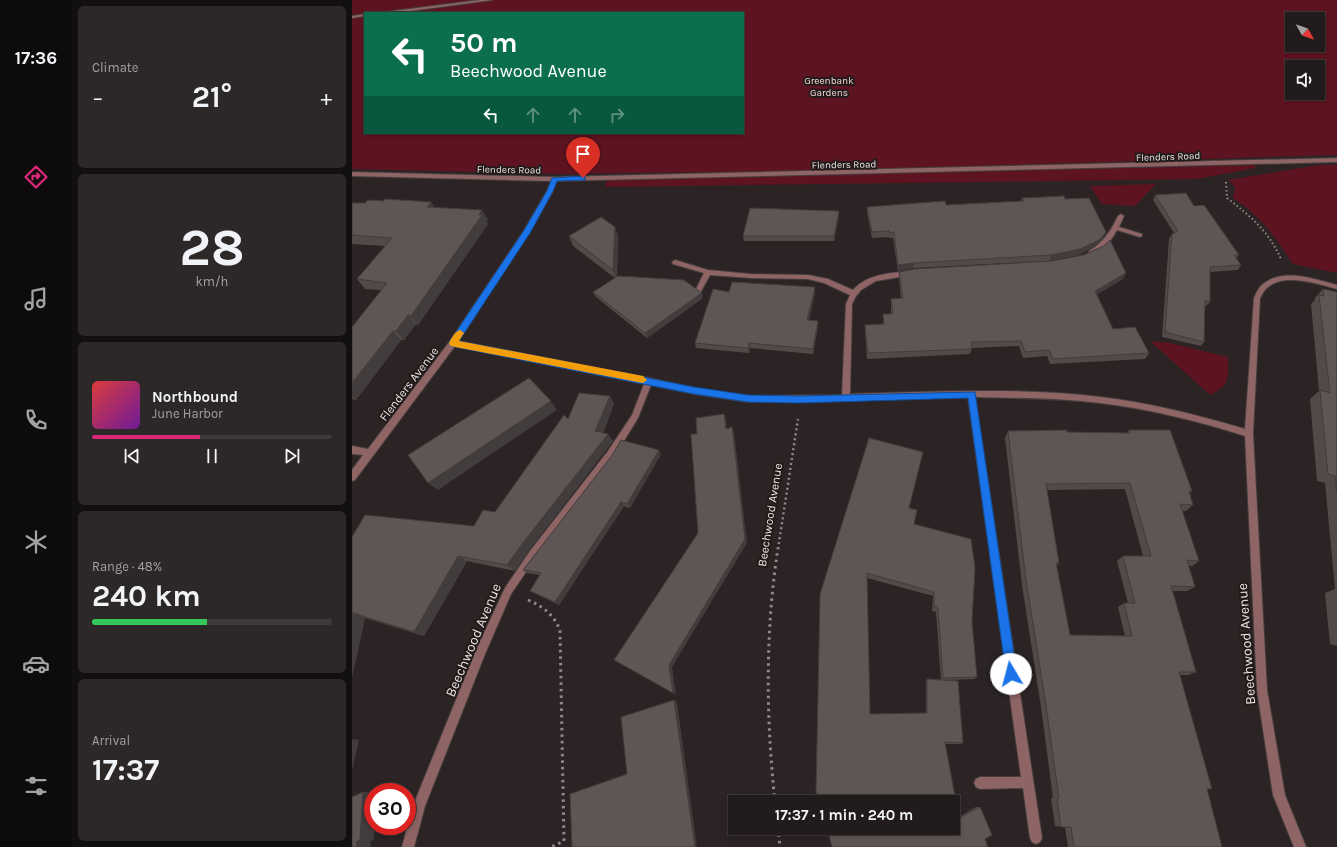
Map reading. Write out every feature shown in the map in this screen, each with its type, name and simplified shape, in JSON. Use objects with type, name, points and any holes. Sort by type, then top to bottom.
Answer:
[{"type":"street","points":[[393,12],[490,0]]},
{"type":"street","points":[[352,17],[364,16]]},
{"type":"street","name":"Flenders Road","points":[[352,174],[554,179],[1337,160]]},
{"type":"street","name":"Flenders Avenue","points":[[352,477],[453,343],[526,233],[550,191],[554,179]]},
{"type":"street","points":[[1086,255],[1099,249],[1117,228],[1121,216]]},
{"type":"street","points":[[1117,228],[1140,235]]},
{"type":"street","points":[[675,262],[708,272],[751,276],[808,277],[826,280],[853,293]]},
{"type":"street","points":[[698,290],[708,272]]},
{"type":"street","points":[[846,397],[849,304],[853,293],[868,281],[887,276],[920,272]]},
{"type":"street","name":"Beechwood Avenue","points":[[1300,847],[1278,795],[1262,690],[1250,434],[1258,298],[1260,289],[1271,280],[1294,277],[1337,287]]},
{"type":"street","points":[[453,343],[694,390],[748,399],[971,394],[1045,396],[1100,400],[1180,413],[1250,434]]},
{"type":"street","name":"Beechwood Avenue","points":[[408,847],[419,806],[508,591],[533,554],[611,454],[635,416],[649,381]]},
{"type":"street","points":[[971,394],[1036,838]]},
{"type":"street","points":[[352,450],[370,453]]},
{"type":"street","points":[[980,782],[1027,782]]},
{"type":"path","points":[[1226,179],[1227,198],[1255,220],[1274,244],[1284,264],[1294,277]]},
{"type":"path","name":"Beechwood Avenue","points":[[775,795],[767,684],[769,631],[774,577],[797,430],[799,399]]},
{"type":"path","points":[[508,591],[547,608],[554,616],[560,630],[564,841],[551,847]]},
{"type":"path","points":[[779,835],[780,847]]},
{"type":"green space","name":"Greenbank Gardens","points":[[352,0],[1337,0],[1337,155],[816,171],[560,174],[352,169]]},
{"type":"green space","points":[[1254,165],[1256,168],[1196,179],[605,187],[607,180],[636,179]]},
{"type":"green space","points":[[1319,165],[1337,165],[1337,273],[1293,264],[1260,220],[1233,198],[1235,187],[1228,180]]},
{"type":"green space","points":[[1156,184],[1135,206],[1102,204],[1090,186]]},
{"type":"green space","points":[[1150,341],[1170,343],[1228,357],[1228,376],[1225,384],[1222,388],[1210,395]]},
{"type":"building","points":[[1186,193],[1194,206],[1204,205],[1239,255],[1234,255],[1241,265],[1210,267],[1210,302],[1205,300],[1204,342],[1165,332],[1172,234],[1178,231],[1155,195]]},
{"type":"building","points":[[1064,196],[1065,199],[1089,198],[1106,232],[1099,240],[1080,249],[1051,255],[898,265],[894,232],[872,232],[867,207],[945,201],[946,205],[1024,201],[1022,198]]},
{"type":"building","points":[[385,199],[431,202],[427,207],[482,210],[479,215],[482,215],[411,316],[408,315],[396,331],[393,331],[352,383],[352,327],[387,283],[357,279],[392,238],[352,235],[352,203],[365,203],[368,200],[384,201]]},
{"type":"building","points":[[750,208],[839,211],[834,236],[743,236]]},
{"type":"building","points":[[601,217],[615,227],[613,270],[569,236]]},
{"type":"building","points":[[1110,240],[1126,273],[1095,291],[1113,329],[1135,327],[1149,353],[1053,359],[1049,350],[1025,352],[1021,341],[971,342],[972,349],[868,353],[865,325],[884,324],[883,314],[893,314],[891,299],[903,298],[899,272],[914,269],[1052,261],[1083,255],[1104,246]]},
{"type":"building","points":[[618,276],[684,280],[702,293],[645,333],[593,292]]},
{"type":"building","points":[[732,282],[815,287],[807,320],[818,321],[813,349],[749,343],[748,348],[695,343],[713,289],[729,292]]},
{"type":"building","points":[[1323,289],[1337,292],[1337,492],[1335,476],[1328,474],[1320,390],[1330,393],[1319,295],[1324,296]]},
{"type":"building","points":[[529,378],[551,401],[428,483],[408,455]]},
{"type":"building","points":[[579,393],[610,396],[595,431],[608,434],[507,565],[458,556],[414,632],[353,613],[352,618],[352,537],[365,515],[474,526],[483,510],[495,512],[564,415],[568,419]]},
{"type":"building","points":[[724,414],[726,429],[732,427],[745,539],[669,665],[673,693],[614,660],[698,533],[691,434],[697,434],[696,418]]},
{"type":"building","points":[[1067,430],[1067,432],[1130,433],[1129,430],[1170,430],[1192,491],[1189,491],[1193,505],[1180,504],[1199,561],[1187,560],[1195,587],[1171,586],[1196,672],[1179,672],[1212,789],[1207,789],[1222,847],[1074,847],[1071,827],[1061,827],[1057,798],[1059,798],[1046,705],[1026,580],[1008,431]],"holes":[[[1130,483],[1151,556],[1123,556],[1135,603],[1124,603],[1132,636],[1070,635],[1056,563],[1059,563],[1046,484]]]},
{"type":"building","points":[[869,438],[923,452],[909,508],[917,510],[914,524],[971,539],[975,567],[972,622],[977,677],[943,678],[938,608],[934,607],[934,592],[867,573],[870,714],[927,713],[927,679],[958,681],[963,743],[945,742],[955,795],[817,795],[820,594]]},
{"type":"building","points":[[621,440],[659,450],[627,504],[621,502],[555,602],[530,591],[541,573],[523,570],[613,454]]},
{"type":"building","points":[[674,700],[695,847],[572,847],[570,794],[627,774],[621,717]]},
{"type":"building","points":[[363,792],[360,840],[356,842],[357,847],[352,847],[352,797]]},
{"type":"building","points":[[980,807],[992,835],[985,839],[988,847],[832,847],[829,835],[960,835],[960,817]]},
{"type":"slow traffic","points":[[460,333],[453,343],[643,380]]},
{"type":"route","points":[[583,178],[554,179],[550,191],[526,233],[453,343],[562,365],[748,399],[971,394],[1011,674]]}]
